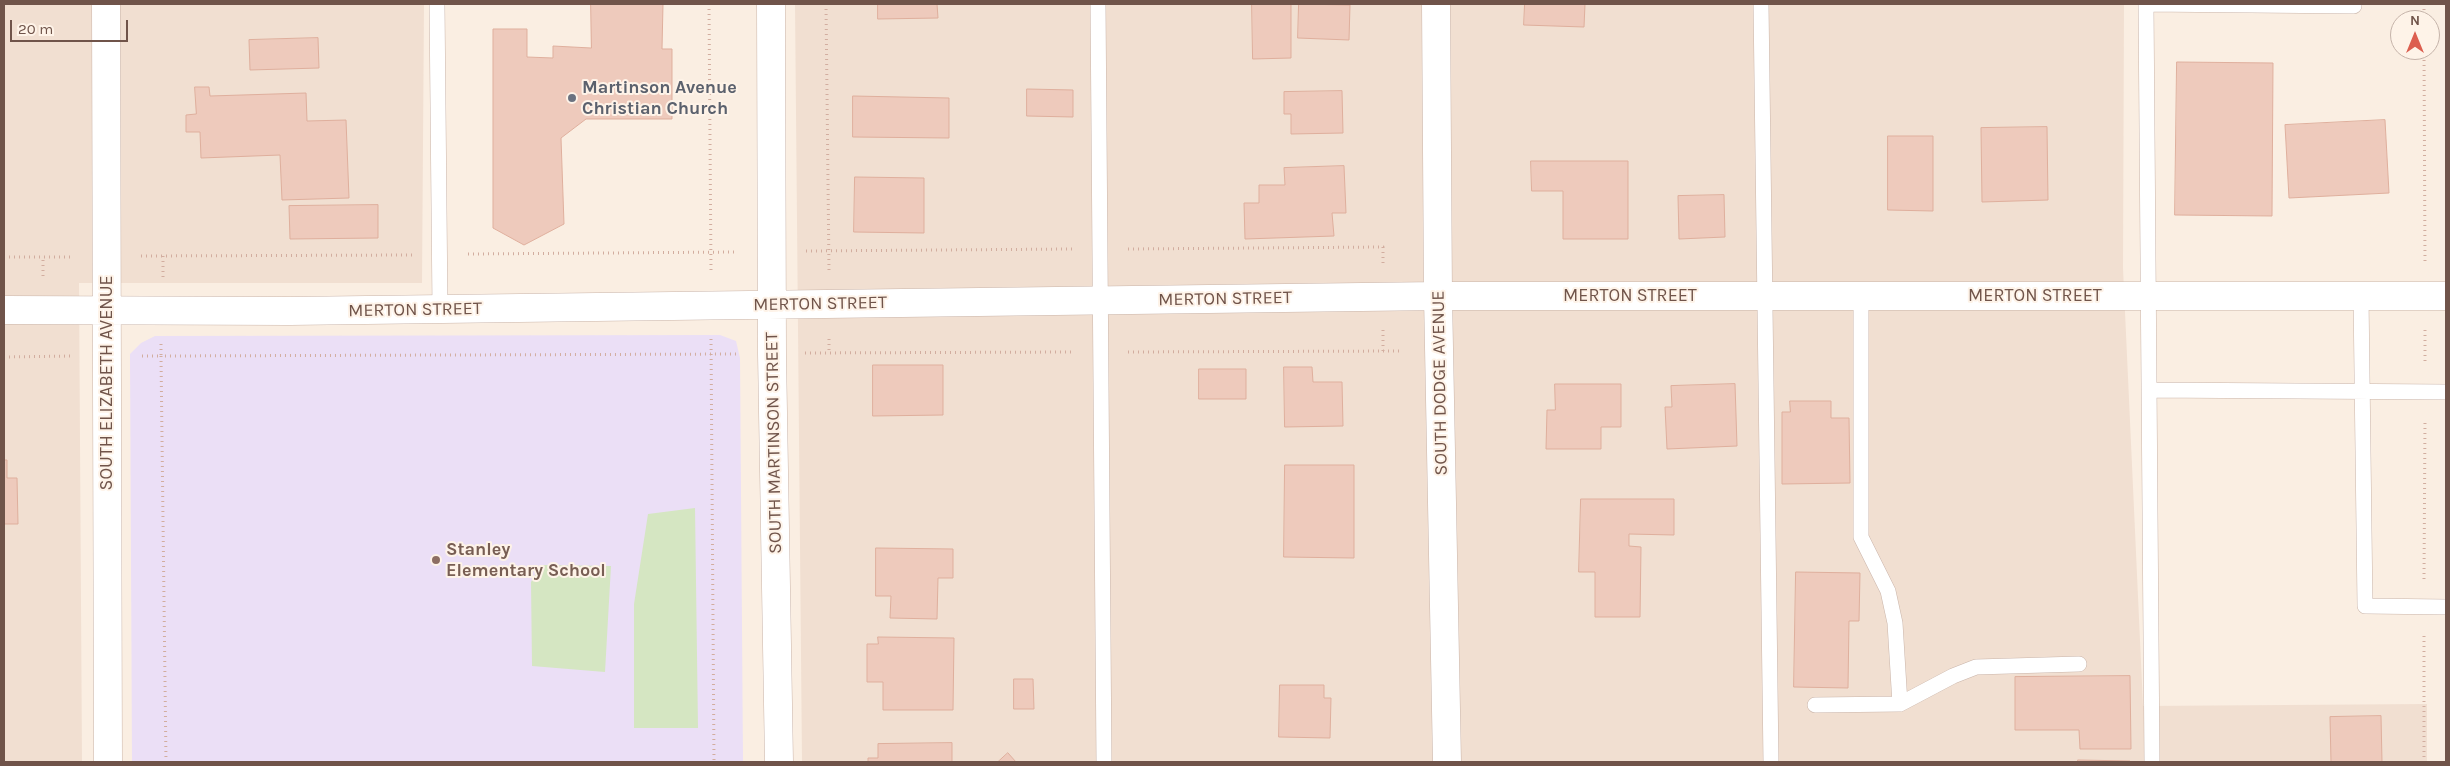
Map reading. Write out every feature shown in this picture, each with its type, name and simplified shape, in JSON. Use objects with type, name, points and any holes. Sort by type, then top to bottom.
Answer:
[{"type":"street","name":"SOUTH ELIZABETH AVENUE","points":[[106,4],[108,762]]},
{"type":"street","name":"SOUTH MARTINSON STREET","points":[[771,4],[772,354],[779,762]]},
{"type":"street","name":"SOUTH DODGE AVENUE","points":[[1436,4],[1438,296],[1447,762]]},
{"type":"street","name":"MERTON STREET","points":[[4,310],[440,309],[1438,296],[2446,296]]},
{"type":"lane","points":[[437,4],[440,309]]},
{"type":"lane","points":[[1098,4],[1104,762]]},
{"type":"lane","points":[[1761,4],[1763,296],[1771,762]]},
{"type":"lane","points":[[2152,762],[2146,4],[2354,6],[2354,4]]},
{"type":"lane","points":[[1861,296],[1861,537],[1888,591],[1894,623],[1900,704]]},
{"type":"lane","points":[[2361,296],[2365,606],[2446,607]]},
{"type":"lane","points":[[2149,390],[2446,392]]},
{"type":"lane","points":[[1815,705],[1900,704],[1953,676],[1976,667],[2079,664]]},
{"type":"path","points":[[709,4],[714,762]]},
{"type":"path","points":[[826,4],[829,353]]},
{"type":"path","points":[[166,762],[161,356],[1402,351]]},
{"type":"shaded area","points":[[4,4],[424,4],[422,283],[79,283],[82,762],[4,762]]},
{"type":"shaded area","points":[[795,4],[2124,4],[2123,268],[2143,706],[2427,704],[2427,762],[802,762]]},
{"type":"shaded area","name":"Stanley Elementary School","points":[[720,335],[736,341],[740,358],[743,762],[132,762],[130,354],[141,343],[155,336]]},
{"type":"green space","points":[[695,508],[698,728],[634,728],[634,604],[648,514]]},
{"type":"green space","points":[[541,565],[611,566],[605,672],[532,666],[531,582]]},
{"type":"building","points":[[591,4],[663,4],[662,49],[672,49],[672,119],[586,119],[561,138],[564,224],[524,245],[493,228],[493,29],[527,29],[527,57],[553,58],[553,46],[591,48]]},
{"type":"building","points":[[878,4],[937,4],[938,18],[878,19]]},
{"type":"building","points":[[1252,4],[1291,4],[1291,58],[1253,59]]},
{"type":"building","points":[[1299,4],[1350,5],[1349,40],[1298,38]]},
{"type":"building","points":[[1525,4],[1585,4],[1584,27],[1524,25]]},
{"type":"building","points":[[318,38],[319,68],[250,70],[249,40]]},
{"type":"building","points":[[2177,62],[2273,63],[2272,216],[2175,215]]},
{"type":"building","points":[[195,87],[209,87],[210,96],[306,93],[307,121],[346,120],[349,198],[282,200],[280,155],[201,158],[200,132],[186,132],[186,115],[196,114]]},
{"type":"building","points":[[1027,89],[1073,90],[1073,117],[1027,116]]},
{"type":"building","points":[[1342,91],[1343,133],[1291,134],[1291,114],[1284,114],[1284,92]]},
{"type":"building","points":[[853,96],[949,98],[949,138],[853,137]]},
{"type":"building","points":[[2385,120],[2389,193],[2289,198],[2285,125]]},
{"type":"building","points":[[2047,127],[2048,200],[1982,202],[1981,128]]},
{"type":"building","points":[[1888,136],[1933,136],[1933,211],[1888,210]]},
{"type":"building","points":[[1531,161],[1628,161],[1628,239],[1563,239],[1563,191],[1532,191]]},
{"type":"building","points":[[1344,166],[1346,213],[1332,213],[1334,236],[1245,239],[1244,203],[1259,203],[1259,185],[1285,185],[1284,168]]},
{"type":"building","points":[[855,177],[924,178],[924,233],[854,232]]},
{"type":"building","points":[[1724,195],[1725,237],[1679,239],[1678,196]]},
{"type":"building","points":[[378,205],[378,238],[290,239],[289,206]]},
{"type":"building","points":[[873,365],[943,365],[943,415],[873,416]]},
{"type":"building","points":[[1284,367],[1312,367],[1313,382],[1342,382],[1343,426],[1285,427]]},
{"type":"building","points":[[1199,369],[1246,369],[1246,399],[1199,399]]},
{"type":"building","points":[[1555,384],[1621,384],[1621,427],[1601,427],[1601,449],[1546,449],[1547,410],[1555,410]]},
{"type":"building","points":[[1735,384],[1737,446],[1667,449],[1665,407],[1672,407],[1671,386]]},
{"type":"building","points":[[1790,401],[1831,401],[1831,418],[1849,418],[1850,483],[1782,484],[1782,412],[1790,412]]},
{"type":"building","points":[[4,460],[7,460],[7,478],[17,478],[18,524],[4,524]]},
{"type":"building","points":[[1285,465],[1354,465],[1354,558],[1284,557]]},
{"type":"building","points":[[1581,499],[1674,499],[1674,535],[1629,534],[1629,546],[1641,547],[1640,617],[1595,617],[1595,572],[1579,572]]},
{"type":"building","points":[[876,548],[953,549],[953,578],[938,578],[937,619],[890,618],[891,596],[876,596]]},
{"type":"building","points":[[1796,572],[1860,573],[1859,621],[1849,621],[1848,688],[1794,687]]},
{"type":"building","points":[[878,637],[954,638],[953,710],[883,710],[883,682],[867,682],[867,644],[878,644]]},
{"type":"building","points":[[2130,676],[2131,749],[2080,749],[2079,730],[2015,730],[2015,677]]},
{"type":"building","points":[[1014,679],[1033,679],[1034,709],[1014,709]]},
{"type":"building","points":[[1280,685],[1324,685],[1324,698],[1331,698],[1330,738],[1279,737]]},
{"type":"building","points":[[2381,716],[2382,762],[2331,762],[2330,717]]},
{"type":"building","points":[[952,743],[952,762],[868,762],[868,758],[878,758],[878,744]]},
{"type":"building","points":[[1008,753],[1016,762],[998,762]]},
{"type":"building","points":[[2078,760],[2130,761],[2130,762],[2078,762]]},
{"type":"place","name":"Martinson Avenue Christian Church","points":[[572,98]]},
{"type":"place","name":"Stanley Elementary School","points":[[436,560]]}]
